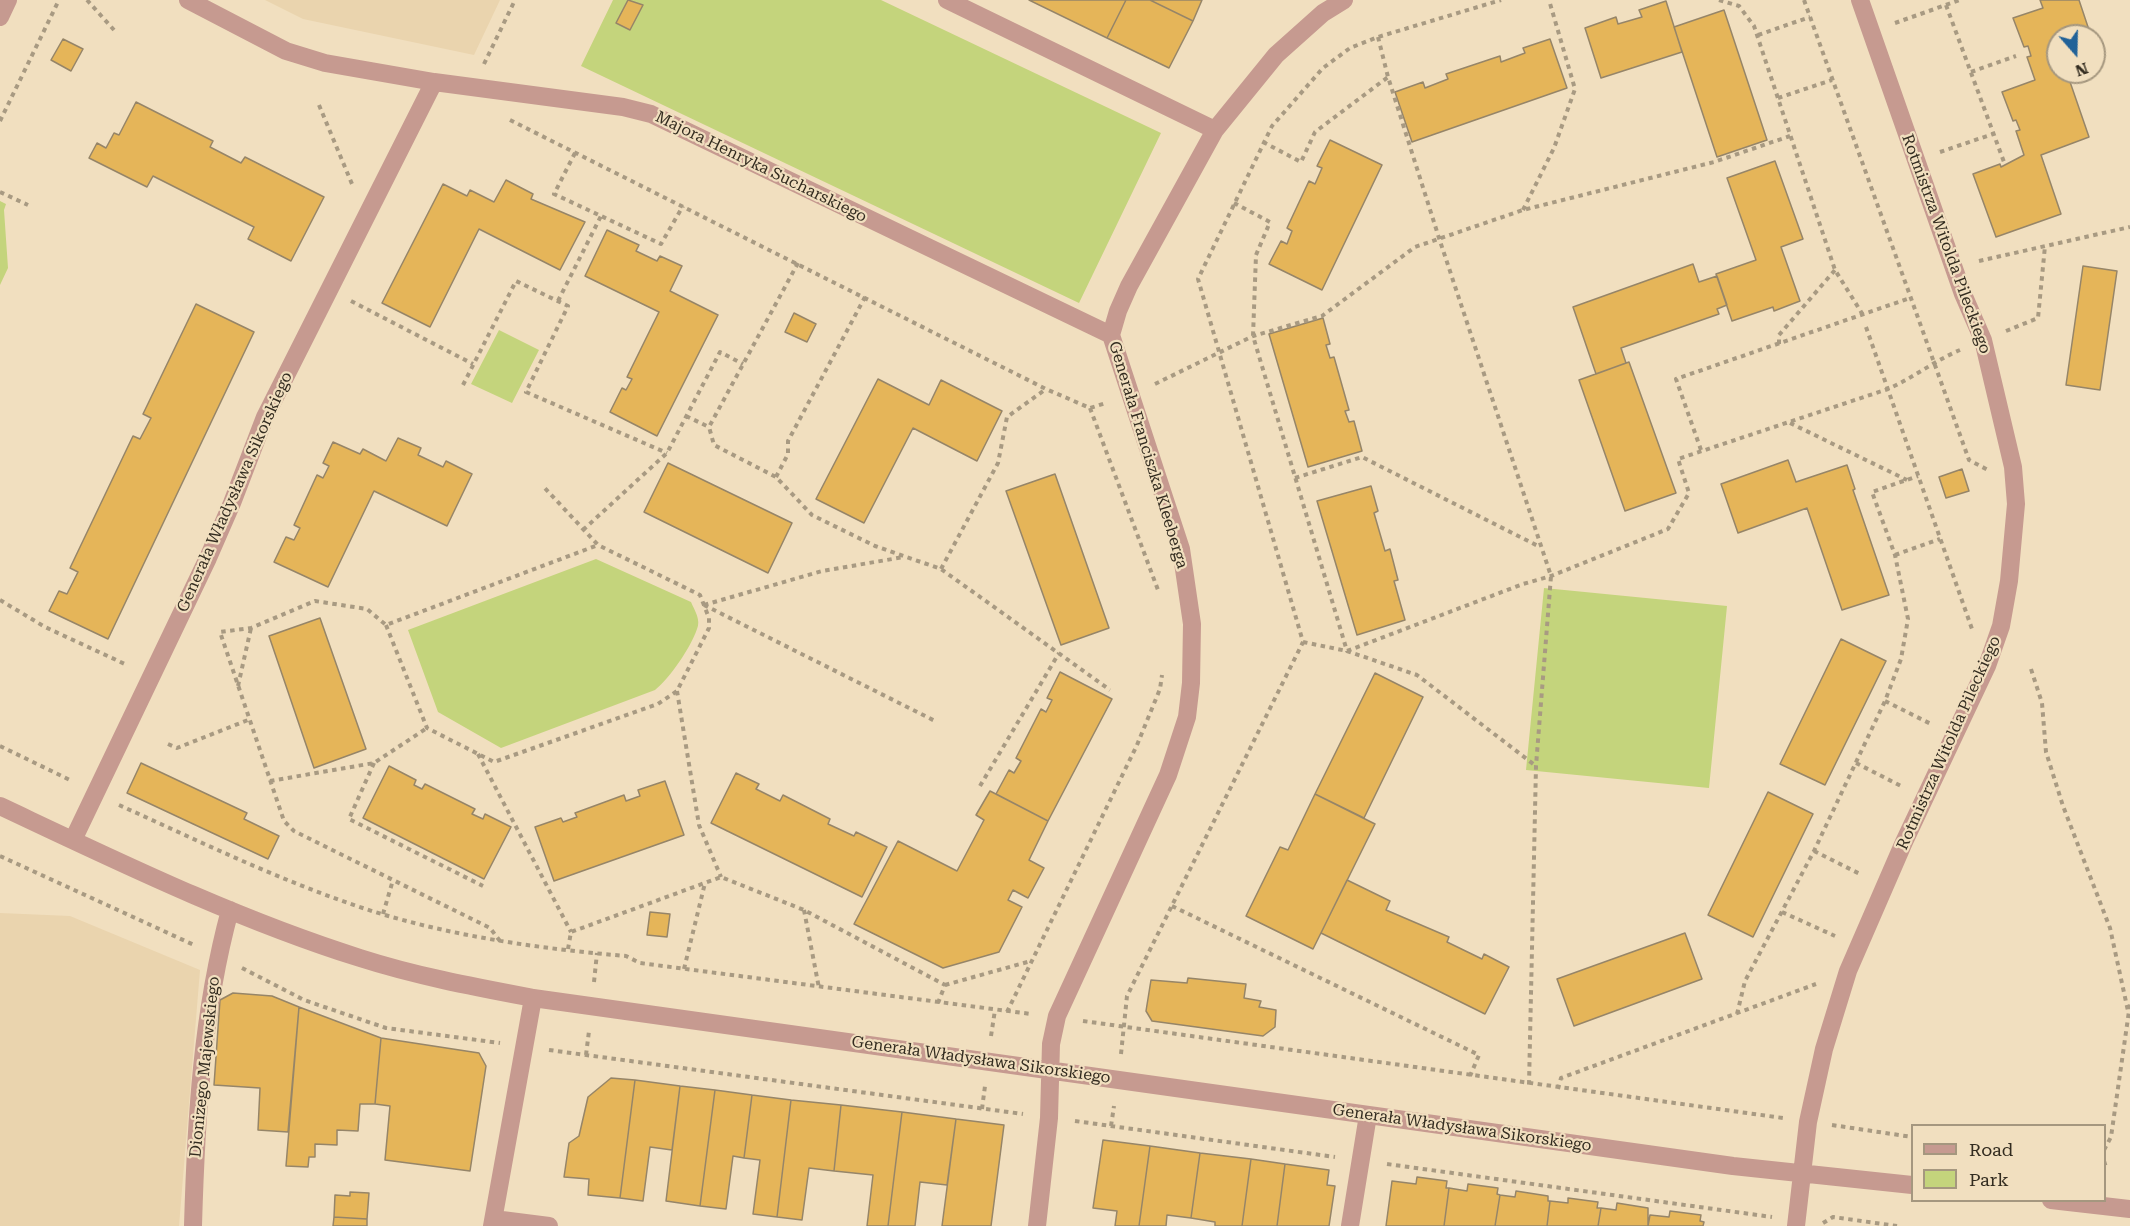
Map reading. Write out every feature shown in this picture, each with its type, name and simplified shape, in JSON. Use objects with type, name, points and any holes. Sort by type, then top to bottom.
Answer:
[{"type":"street","points":[[0,17],[8,0]]},
{"type":"street","name":"Majora Henryka Sucharskiego","points":[[188,0],[286,51],[325,63],[434,82],[623,107],[651,114],[1111,335]]},
{"type":"street","points":[[947,0],[1215,130]]},
{"type":"street","name":"Generała Franciszka Kleeberga","points":[[1037,1226],[1049,1118],[1050,1070],[1057,1016],[1168,775],[1187,717],[1191,683],[1192,624],[1181,549],[1111,335],[1129,286],[1215,130],[1276,55],[1323,13],[1344,0]]},
{"type":"street","name":"Rotmistrza Witolda Pileckiego","points":[[1796,1226],[1808,1122],[1822,1060],[1848,971],[1899,852],[1982,677],[2001,626],[2009,581],[2016,504],[2007,435],[1983,340],[1953,267],[1860,0]]},
{"type":"street","name":"Generała Władysława Sikorskiego","points":[[73,840],[232,503],[265,417],[434,82]]},
{"type":"street","name":"Generała Władysława Sikorskiego","points":[[0,806],[230,910],[360,958],[450,982],[533,998],[1368,1115],[1802,1173],[1911,1185]]},
{"type":"street","name":"Dionizego Majewskiego","points":[[193,1226],[196,1135],[209,996],[230,910]]},
{"type":"street","points":[[533,998],[493,1222],[549,1226]]},
{"type":"street","points":[[1350,1226],[1368,1115]]},
{"type":"street","points":[[2069,1202],[2130,1209]]},
{"type":"path","points":[[0,122],[59,0]]},
{"type":"path","points":[[87,0],[114,30]]},
{"type":"path","points":[[483,66],[515,0]]},
{"type":"path","points":[[1126,1028],[1126,996],[1303,642],[1198,279],[1263,142],[1290,104],[1323,68],[1350,48],[1378,37],[1501,0]]},
{"type":"path","points":[[1523,210],[1554,148],[1575,89],[1549,0]]},
{"type":"path","points":[[1719,0],[1739,6],[1758,35],[1835,270],[1863,315]]},
{"type":"path","points":[[1804,0],[1969,460],[1989,471],[1990,481]]},
{"type":"path","points":[[1871,32],[1960,0]]},
{"type":"path","points":[[1946,5],[2004,162]]},
{"type":"path","points":[[1758,35],[1810,17]]},
{"type":"path","points":[[1378,37],[1388,77],[1551,576],[1536,766],[1528,1085]]},
{"type":"path","points":[[1971,72],[2016,56]]},
{"type":"path","points":[[1263,142],[1301,162],[1316,132],[1388,77]]},
{"type":"path","points":[[1778,98],[1832,80]]},
{"type":"path","points":[[1916,161],[1994,134]]},
{"type":"path","points":[[575,153],[555,194],[662,244],[683,206]]},
{"type":"path","points":[[0,192],[28,205]]},
{"type":"path","points":[[1234,203],[1270,222],[1256,255],[1253,336],[1347,651]]},
{"type":"path","points":[[558,301],[602,216]]},
{"type":"path","points":[[1953,267],[2130,227]]},
{"type":"path","points":[[1347,651],[1523,584],[1551,576],[1668,529],[1689,493],[1678,459],[1888,390],[1907,381],[1934,361],[2038,318],[2045,246]]},
{"type":"path","points":[[798,263],[709,427],[714,444],[776,477],[812,514],[875,546],[941,569],[1110,690]]},
{"type":"path","points":[[1779,344],[1779,335],[1835,270]]},
{"type":"path","points":[[463,385],[516,281],[568,306],[526,392],[667,453]]},
{"type":"path","points":[[776,477],[788,454],[788,441],[865,297]]},
{"type":"path","points":[[345,298],[473,364]]},
{"type":"path","points":[[1701,450],[1676,379],[1910,298]]},
{"type":"path","points":[[1866,327],[1972,630]]},
{"type":"path","points":[[583,530],[667,453],[720,352],[743,364]]},
{"type":"path","points":[[941,569],[998,463],[1006,417],[1046,389]]},
{"type":"path","points":[[1090,408],[1162,599]]},
{"type":"path","points":[[686,416],[709,427]]},
{"type":"path","points":[[1790,422],[1908,480]]},
{"type":"path","points":[[1295,478],[1362,458],[1541,548]]},
{"type":"path","points":[[1737,1014],[1744,981],[1814,851],[1885,701],[1900,659],[1908,619],[1895,555],[1872,492],[1918,477]]},
{"type":"path","points":[[500,940],[490,928],[294,831],[284,821],[220,632],[251,628],[315,602],[367,609],[386,625],[427,728],[494,762],[658,704],[677,691],[708,628],[709,618],[700,595],[598,545],[542,485]]},
{"type":"path","points":[[1895,555],[1940,539]]},
{"type":"path","points":[[386,625],[598,545]]},
{"type":"path","points":[[704,605],[822,571],[906,557]]},
{"type":"path","points":[[0,600],[45,627],[134,668]]},
{"type":"path","points":[[704,605],[937,722]]},
{"type":"path","points":[[1970,637],[1976,616]]},
{"type":"path","points":[[238,687],[251,628]]},
{"type":"path","points":[[1303,642],[1347,651],[1417,675],[1536,766]]},
{"type":"path","points":[[980,786],[1059,653]]},
{"type":"path","points":[[1007,1012],[1137,745],[1160,689],[1164,665]]},
{"type":"path","points":[[2031,669],[2042,703],[2046,752],[2063,806],[2110,928],[2128,1011]]},
{"type":"path","points":[[677,691],[699,825],[722,877]]},
{"type":"path","points":[[1885,701],[1931,724]]},
{"type":"path","points":[[1926,735],[1936,715]]},
{"type":"path","points":[[168,744],[177,748],[248,720]]},
{"type":"path","points":[[270,781],[374,763],[427,728]]},
{"type":"path","points":[[0,746],[266,871],[382,914],[500,940],[627,956],[640,963],[819,988],[1007,1012],[1057,1016],[1126,1028],[1528,1085],[1740,1112]]},
{"type":"path","points":[[478,754],[571,932],[568,950]]},
{"type":"path","points":[[374,763],[349,819],[483,885]]},
{"type":"path","points":[[1856,763],[1901,786]]},
{"type":"path","points":[[1897,796],[1906,776]]},
{"type":"path","points":[[1814,851],[1860,874]]},
{"type":"path","points":[[0,856],[218,955],[304,1000],[386,1028],[1727,1212]]},
{"type":"path","points":[[1856,883],[1864,864]]},
{"type":"path","points":[[571,932],[722,877],[804,910],[945,985],[1032,961]]},
{"type":"path","points":[[382,914],[393,880]]},
{"type":"path","points":[[684,969],[705,883]]},
{"type":"path","points":[[1172,906],[1479,1055],[1470,1076]]},
{"type":"path","points":[[804,910],[819,988]]},
{"type":"path","points":[[1782,912],[1834,936]]},
{"type":"path","points":[[1830,947],[1838,927]]},
{"type":"path","points":[[1814,994],[1820,975]]},
{"type":"path","points":[[1558,1089],[1561,1078],[1817,984]]},
{"type":"path","points":[[938,1003],[945,985]]},
{"type":"path","points":[[2106,1146],[2111,1137],[2130,1004]]},
{"type":"path","points":[[1785,1119],[1786,1108]]},
{"type":"path","points":[[1821,1226],[1833,1217],[1897,1226]]},
{"type":"shaded area","points":[[265,0],[500,0],[474,55],[303,19]]},
{"type":"shaded area","points":[[0,913],[70,916],[200,970],[179,1226],[0,1226]]},
{"type":"green space","points":[[613,0],[881,0],[1161,133],[1079,303],[581,66]]},
{"type":"green space","points":[[0,201],[6,204],[4,210],[8,268],[0,285]]},
{"type":"green space","points":[[499,330],[539,350],[512,403],[471,384]]},
{"type":"green space","points":[[596,559],[691,602],[698,619],[697,629],[685,653],[661,685],[655,690],[501,748],[438,712],[408,630]]},
{"type":"green space","points":[[1544,588],[1727,606],[1709,788],[1526,770]]},
{"type":"building","points":[[628,0],[643,5],[630,30],[616,23]]},
{"type":"building","points":[[1029,0],[1126,0],[1107,38]]},
{"type":"building","points":[[1126,0],[1150,0],[1193,21],[1169,68],[1107,38]]},
{"type":"building","points":[[1150,0],[1202,0],[1193,21]]},
{"type":"building","points":[[2040,0],[2079,0],[2087,24],[2046,24],[2046,84],[2071,84],[2089,137],[2041,155],[2061,214],[1996,237],[1973,174],[2000,164],[2001,167],[2024,155],[2016,131],[2020,130],[2016,120],[2013,121],[2002,92],[2035,80],[2027,57],[2031,56],[2028,46],[2024,47],[2013,18],[2043,8]]},
{"type":"building","points":[[1666,1],[1682,52],[1601,78],[1585,28],[1616,17],[1618,24],[1642,17],[1639,10]]},
{"type":"building","points":[[1724,10],[1767,140],[1717,157],[1674,27]]},
{"type":"building","points":[[63,39],[83,49],[71,71],[51,60]]},
{"type":"building","points":[[1550,39],[1567,88],[1412,142],[1395,92],[1423,82],[1425,88],[1448,79],[1446,74],[1500,56],[1501,62],[1525,53],[1523,48]]},
{"type":"building","points":[[136,102],[213,141],[210,147],[241,163],[245,157],[324,197],[291,261],[248,239],[254,227],[153,176],[147,187],[89,158],[97,143],[106,148],[114,133],[119,135]]},
{"type":"building","points":[[1330,140],[1382,165],[1322,290],[1269,264],[1281,241],[1287,244],[1292,231],[1287,228],[1309,181],[1315,184],[1322,168],[1317,166]]},
{"type":"building","points":[[1775,161],[1803,239],[1781,247],[1800,301],[1774,311],[1773,307],[1732,321],[1716,274],[1756,260],[1727,178]]},
{"type":"building","points":[[506,180],[533,194],[531,199],[585,222],[560,270],[479,229],[430,327],[382,303],[443,184],[467,196],[470,190],[494,202]]},
{"type":"building","points":[[607,230],[639,245],[636,251],[657,261],[660,256],[682,266],[670,291],[718,315],[657,436],[610,412],[622,388],[626,390],[632,379],[627,377],[659,312],[585,276]]},
{"type":"building","points":[[1693,264],[1699,282],[1717,276],[1727,305],[1717,309],[1719,314],[1621,348],[1626,363],[1596,374],[1573,307]]},
{"type":"building","points":[[2083,266],[2117,271],[2100,390],[2066,385]]},
{"type":"building","points":[[196,304],[254,332],[108,639],[49,611],[59,591],[67,594],[78,572],[70,568],[133,436],[140,439],[151,418],[143,414]]},
{"type":"building","points":[[794,313],[816,324],[807,342],[785,332]]},
{"type":"building","points":[[1323,318],[1330,344],[1326,345],[1330,358],[1334,357],[1349,410],[1345,411],[1349,422],[1354,421],[1362,451],[1308,467],[1269,334]]},
{"type":"building","points":[[1629,362],[1676,493],[1625,511],[1579,380]]},
{"type":"building","points":[[878,379],[929,405],[941,380],[1002,411],[977,461],[913,428],[864,523],[816,499]]},
{"type":"building","points":[[398,438],[421,448],[418,455],[443,467],[446,461],[472,474],[447,526],[374,491],[328,587],[274,562],[286,537],[294,540],[300,528],[294,525],[317,475],[323,478],[329,466],[323,463],[333,442],[360,454],[363,449],[386,461]]},
{"type":"building","points":[[1788,460],[1796,482],[1847,465],[1855,489],[1853,490],[1889,595],[1842,610],[1807,508],[1738,533],[1721,484]]},
{"type":"building","points":[[668,463],[792,523],[768,573],[644,512]]},
{"type":"building","points":[[1962,469],[1969,491],[1946,498],[1939,477]]},
{"type":"building","points":[[1055,474],[1109,628],[1061,645],[1006,491]]},
{"type":"building","points":[[1371,486],[1378,511],[1374,513],[1385,551],[1390,549],[1398,580],[1394,581],[1405,620],[1357,635],[1317,501]]},
{"type":"building","points":[[320,618],[366,749],[314,768],[269,636]]},
{"type":"building","points":[[1841,639],[1886,661],[1825,785],[1780,764]]},
{"type":"building","points":[[1060,672],[1112,699],[1048,821],[996,794],[1009,770],[1014,773],[1021,761],[1016,758],[1041,709],[1046,712],[1052,700],[1047,698]]},
{"type":"building","points":[[1375,673],[1423,697],[1364,818],[1315,794]]},
{"type":"building","points":[[141,763],[247,813],[244,819],[279,836],[268,859],[127,793]]},
{"type":"building","points":[[389,766],[416,780],[414,785],[422,789],[425,784],[475,809],[472,814],[483,819],[485,814],[511,827],[484,879],[363,818]]},
{"type":"building","points":[[736,773],[759,784],[756,789],[780,801],[783,795],[830,819],[828,824],[854,836],[856,832],[887,847],[862,897],[711,823]]},
{"type":"building","points":[[665,781],[684,835],[554,881],[535,827],[561,818],[563,822],[577,817],[575,813],[624,795],[626,801],[640,796],[638,790]]},
{"type":"building","points":[[990,791],[1048,821],[1029,860],[1044,868],[1028,898],[1013,890],[1008,900],[1022,907],[999,952],[943,968],[854,924],[898,841],[957,871],[984,820],[976,815]]},
{"type":"building","points":[[1768,792],[1813,814],[1753,937],[1708,915]]},
{"type":"building","points":[[1315,794],[1375,824],[1313,949],[1246,916],[1280,847],[1288,850]]},
{"type":"building","points":[[1347,880],[1390,901],[1386,910],[1449,937],[1447,942],[1482,959],[1484,954],[1509,967],[1485,1014],[1321,933]]},
{"type":"building","points":[[650,912],[670,914],[667,937],[647,935]]},
{"type":"building","points":[[1685,933],[1702,979],[1574,1026],[1557,979]]},
{"type":"building","points":[[1188,978],[1246,984],[1244,998],[1261,1001],[1259,1007],[1276,1010],[1275,1027],[1263,1036],[1152,1021],[1146,1011],[1151,980],[1187,983]]},
{"type":"building","points":[[233,993],[272,996],[299,1007],[288,1132],[258,1130],[260,1088],[214,1085],[220,1000]]},
{"type":"building","points":[[299,1007],[381,1038],[375,1104],[360,1104],[358,1131],[337,1130],[337,1145],[315,1144],[315,1157],[309,1157],[308,1167],[286,1166]]},
{"type":"building","points":[[381,1038],[479,1053],[486,1066],[470,1171],[385,1160],[390,1106],[375,1104]]},
{"type":"building","points":[[611,1078],[635,1080],[620,1198],[588,1195],[589,1179],[564,1177],[569,1143],[579,1136],[588,1097]]},
{"type":"building","points":[[635,1080],[680,1086],[672,1150],[650,1147],[643,1201],[620,1198]]},
{"type":"building","points":[[680,1086],[715,1090],[700,1206],[666,1201]]},
{"type":"building","points":[[715,1090],[752,1095],[744,1158],[733,1156],[726,1209],[700,1206]]},
{"type":"building","points":[[752,1095],[791,1100],[777,1217],[753,1214],[760,1160],[744,1158]]},
{"type":"building","points":[[791,1100],[841,1105],[834,1171],[809,1168],[802,1220],[777,1217]]},
{"type":"building","points":[[841,1105],[902,1112],[888,1226],[867,1226],[873,1175],[834,1171]]},
{"type":"building","points":[[902,1112],[956,1119],[947,1185],[920,1182],[915,1226],[888,1226]]},
{"type":"building","points":[[956,1119],[1004,1125],[991,1226],[942,1226]]},
{"type":"building","points":[[1103,1140],[1150,1146],[1139,1226],[1115,1226],[1117,1211],[1093,1208]]},
{"type":"building","points":[[1150,1146],[1200,1153],[1191,1218],[1167,1215],[1166,1226],[1139,1226]]},
{"type":"building","points":[[1200,1153],[1251,1159],[1242,1226],[1215,1226],[1215,1222],[1191,1218]]},
{"type":"building","points":[[1251,1159],[1285,1164],[1277,1226],[1242,1226]]},
{"type":"building","points":[[1285,1164],[1329,1170],[1327,1185],[1335,1186],[1329,1226],[1277,1226]]},
{"type":"building","points":[[1417,1177],[1447,1181],[1446,1188],[1449,1188],[1444,1226],[1386,1226],[1392,1181],[1416,1184]]},
{"type":"building","points":[[1468,1184],[1498,1188],[1497,1194],[1500,1195],[1495,1226],[1444,1226],[1449,1188],[1467,1191]]},
{"type":"building","points":[[1516,1191],[1548,1196],[1548,1201],[1550,1201],[1547,1226],[1495,1226],[1500,1195],[1515,1197]]},
{"type":"building","points":[[350,1192],[369,1193],[367,1219],[334,1217],[335,1195],[350,1196]]},
{"type":"building","points":[[1568,1198],[1598,1202],[1597,1208],[1601,1208],[1598,1226],[1547,1226],[1550,1201],[1568,1203]]},
{"type":"building","points":[[1617,1203],[1648,1208],[1648,1226],[1598,1226],[1601,1208],[1616,1210]]},
{"type":"building","points":[[1670,1211],[1701,1215],[1700,1221],[1704,1222],[1703,1226],[1648,1226],[1650,1215],[1669,1217]]},
{"type":"building","points":[[334,1217],[367,1219],[367,1226],[333,1226]]}]
